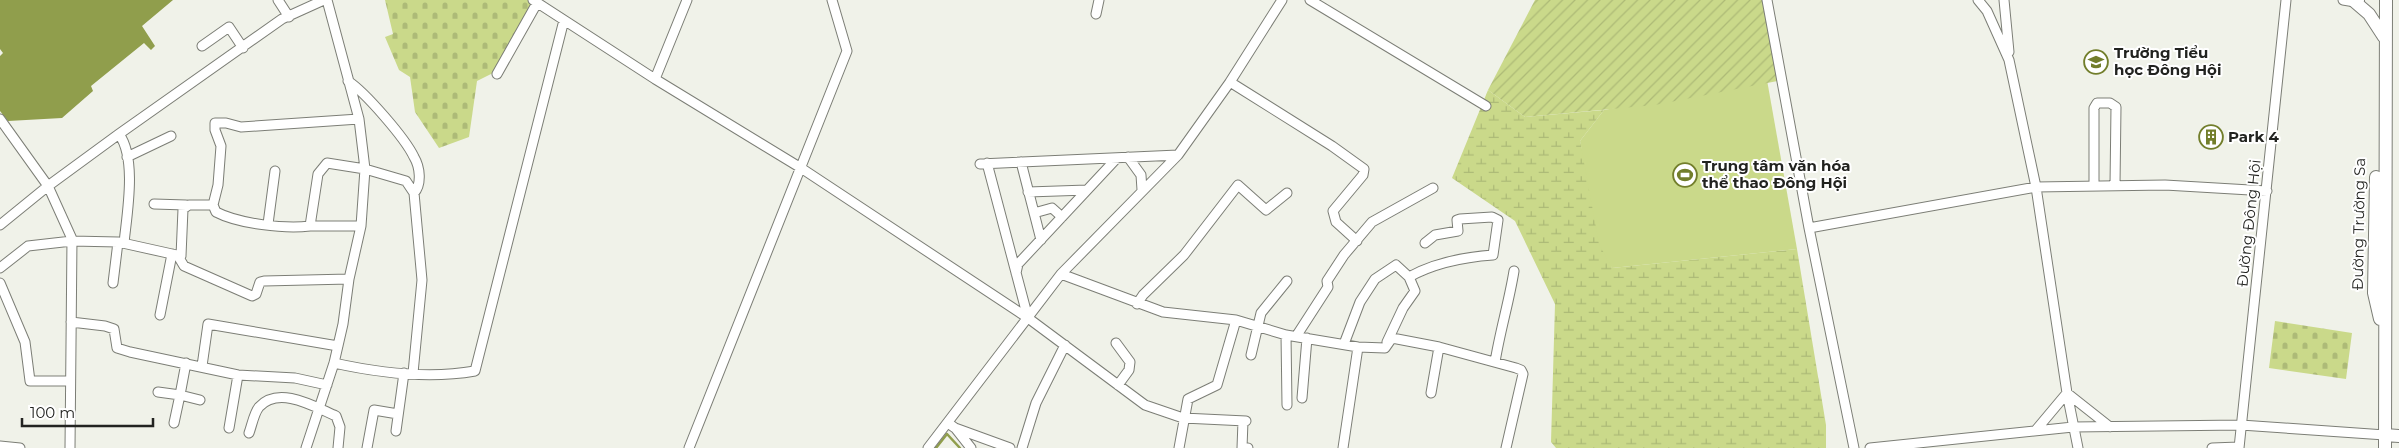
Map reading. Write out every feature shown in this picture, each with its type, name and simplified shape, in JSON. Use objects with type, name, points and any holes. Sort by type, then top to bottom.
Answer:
[{"type":"highway","name":"Đường Trường Sa","points":[[2385,448],[2385,338],[2374,293],[2376,126],[2384,112],[2386,0]]},
{"type":"highway","points":[[2352,1],[2370,14],[2384,37]]},
{"type":"highway","points":[[2385,435],[2399,436]]},
{"type":"street","points":[[278,0],[289,16]]},
{"type":"street","points":[[0,225],[48,186],[119,134],[242,48],[289,16],[326,0],[359,119],[365,170],[361,226],[349,279],[338,346],[306,448]]},
{"type":"street","points":[[655,79],[687,0]]},
{"type":"street","points":[[689,448],[847,51],[832,0]]},
{"type":"street","points":[[1096,14],[1099,0]]},
{"type":"street","points":[[928,448],[952,425],[1061,274],[1178,155],[1230,82],[1282,0]]},
{"type":"street","points":[[1310,0],[1486,106]]},
{"type":"street","points":[[1767,0],[1809,228],[1854,448]]},
{"type":"street","points":[[1978,0],[1987,11],[2009,60]]},
{"type":"street","points":[[2004,0],[2009,60],[2036,187],[2067,393],[2078,448]]},
{"type":"street","name":"Đường Đông Hội","points":[[2239,448],[2286,0]]},
{"type":"street","points":[[496,74],[535,1],[655,79],[801,168],[1028,318],[1145,405],[1183,418],[1244,421],[1242,448],[1248,448]]},
{"type":"street","points":[[334,363],[377,371],[409,373],[460,374],[475,371],[564,20]]},
{"type":"street","points":[[202,46],[229,27],[242,48]]},
{"type":"street","points":[[348,81],[373,105],[414,157],[419,176],[418,189],[414,193]]},
{"type":"street","points":[[1230,82],[1332,146],[1364,169],[1363,175],[1333,211],[1336,222],[1357,241]]},
{"type":"street","points":[[2094,186],[2094,108],[2098,103],[2110,103],[2116,107],[2115,185]]},
{"type":"street","points":[[359,119],[251,127],[235,127],[226,123],[214,124],[222,146],[218,185],[213,205],[216,212],[230,218],[268,224],[297,227],[361,226]]},
{"type":"street","points":[[0,120],[48,186],[72,241],[70,448]]},
{"type":"street","points":[[113,282],[129,193],[127,157],[122,138],[119,134]]},
{"type":"street","points":[[127,157],[171,136]]},
{"type":"street","points":[[1028,318],[984,164],[1178,155]]},
{"type":"street","points":[[1128,157],[1140,175],[1142,190]]},
{"type":"street","points":[[1016,273],[1018,264],[1117,158]]},
{"type":"street","points":[[1021,162],[1041,240]]},
{"type":"street","points":[[310,226],[318,174],[327,163],[365,170],[406,181],[414,193],[422,280],[409,373],[398,414],[396,431]]},
{"type":"street","points":[[268,224],[275,171]]},
{"type":"street","points":[[1137,304],[1143,295],[1184,255],[1238,185],[1266,210],[1287,193]]},
{"type":"street","points":[[1809,228],[2036,187],[2115,185],[2267,191]]},
{"type":"street","points":[[1297,335],[1328,287],[1327,281],[1372,222],[1433,188]]},
{"type":"street","points":[[1028,192],[1087,190]]},
{"type":"street","points":[[1052,208],[1054,191]]},
{"type":"street","points":[[154,204],[213,205]]},
{"type":"street","points":[[0,268],[28,246],[72,241],[121,242],[175,255],[183,254],[183,214],[186,205]]},
{"type":"street","points":[[1052,208],[1062,217]]},
{"type":"street","points":[[1034,213],[1052,208]]},
{"type":"street","points":[[1410,277],[1421,270],[1446,263],[1493,255],[1498,220],[1492,217],[1460,219],[1457,220],[1458,231],[1435,236],[1425,243]]},
{"type":"street","points":[[175,255],[184,266],[252,296],[256,294],[260,283],[264,280],[349,279]]},
{"type":"street","points":[[160,316],[175,255]]},
{"type":"street","points":[[1344,344],[1360,302],[1375,279],[1396,266],[1410,277],[1415,291],[1403,308],[1386,348]]},
{"type":"street","points":[[1495,362],[1501,328],[1510,299],[1514,271]]},
{"type":"street","points":[[1061,274],[1137,304],[1163,312],[1236,320],[1286,335],[1297,335],[1358,347],[1386,348]]},
{"type":"street","points":[[1251,355],[1261,313],[1287,281]]},
{"type":"street","points":[[0,283],[26,342],[31,382],[70,381]]},
{"type":"street","points":[[1179,448],[1183,418],[1188,400],[1218,385],[1236,320]]},
{"type":"street","points":[[71,322],[114,329],[117,348],[238,375],[295,378],[327,385]]},
{"type":"street","points":[[202,366],[208,324],[338,346]]},
{"type":"street","points":[[1286,335],[1287,405]]},
{"type":"street","points":[[1302,398],[1307,338]]},
{"type":"street","points":[[1386,348],[1392,338],[1439,347],[1521,370],[1523,374],[1506,448]]},
{"type":"street","points":[[1116,343],[1130,362],[1129,370],[1118,385]]},
{"type":"street","points":[[1022,448],[1024,436],[1036,403],[1065,345]]},
{"type":"street","points":[[1343,448],[1358,347]]},
{"type":"street","points":[[1431,393],[1439,347]]},
{"type":"street","points":[[174,423],[186,363]]},
{"type":"street","points":[[229,428],[238,375]]},
{"type":"street","points":[[158,392],[200,400]]},
{"type":"street","points":[[2067,393],[2110,426]]},
{"type":"street","points":[[2036,430],[2067,393]]},
{"type":"street","points":[[249,433],[259,408],[272,398],[294,399],[336,416],[340,427],[338,448]]},
{"type":"street","points":[[367,448],[374,410],[398,414]]},
{"type":"street","points":[[1870,448],[2036,430],[2110,426],[2241,424],[2385,435]]},
{"type":"street","points":[[952,425],[972,448]]},
{"type":"street","points":[[952,425],[1010,448]]},
{"type":"street","points":[[0,446],[20,448]]},
{"type":"street","points":[[2212,448],[2239,448]]},
{"type":"green space","points":[[385,0],[533,0],[537,3],[499,70],[477,81],[469,137],[439,148],[415,112],[410,77],[399,70],[385,37],[393,34]]},
{"type":"green space","points":[[1535,0],[1767,0],[1782,80],[1655,105],[1525,117],[1488,90]]},
{"type":"green space","name":"Trung tâm văn hóa thể thao Đông Hội","points":[[1767,80],[1797,249],[1612,268],[1599,244],[1580,141],[1604,110]]},
{"type":"green space","points":[[1488,90],[1525,117],[1604,110],[1580,141],[1612,268],[1797,249],[1826,425],[1826,448],[1556,448],[1551,442],[1555,304],[1515,221],[1452,178]]},
{"type":"green space","points":[[2275,321],[2352,333],[2346,379],[2269,368]]},
{"type":"shaded area","points":[[0,0],[173,0],[142,26],[155,46],[151,50],[144,43],[91,86],[93,91],[62,118],[8,121],[0,111],[0,56],[3,53],[0,49]]},
{"type":"waterway","points":[[936,448],[947,434],[960,448]]},
{"type":"place","name":"Trường Tiểu học Đông Hội","points":[[2096,62]]},
{"type":"place","name":"Park 4","points":[[2211,137]]},
{"type":"place","name":"Trung tâm văn hóa thể thao Đông Hội","points":[[1685,175]]}]
